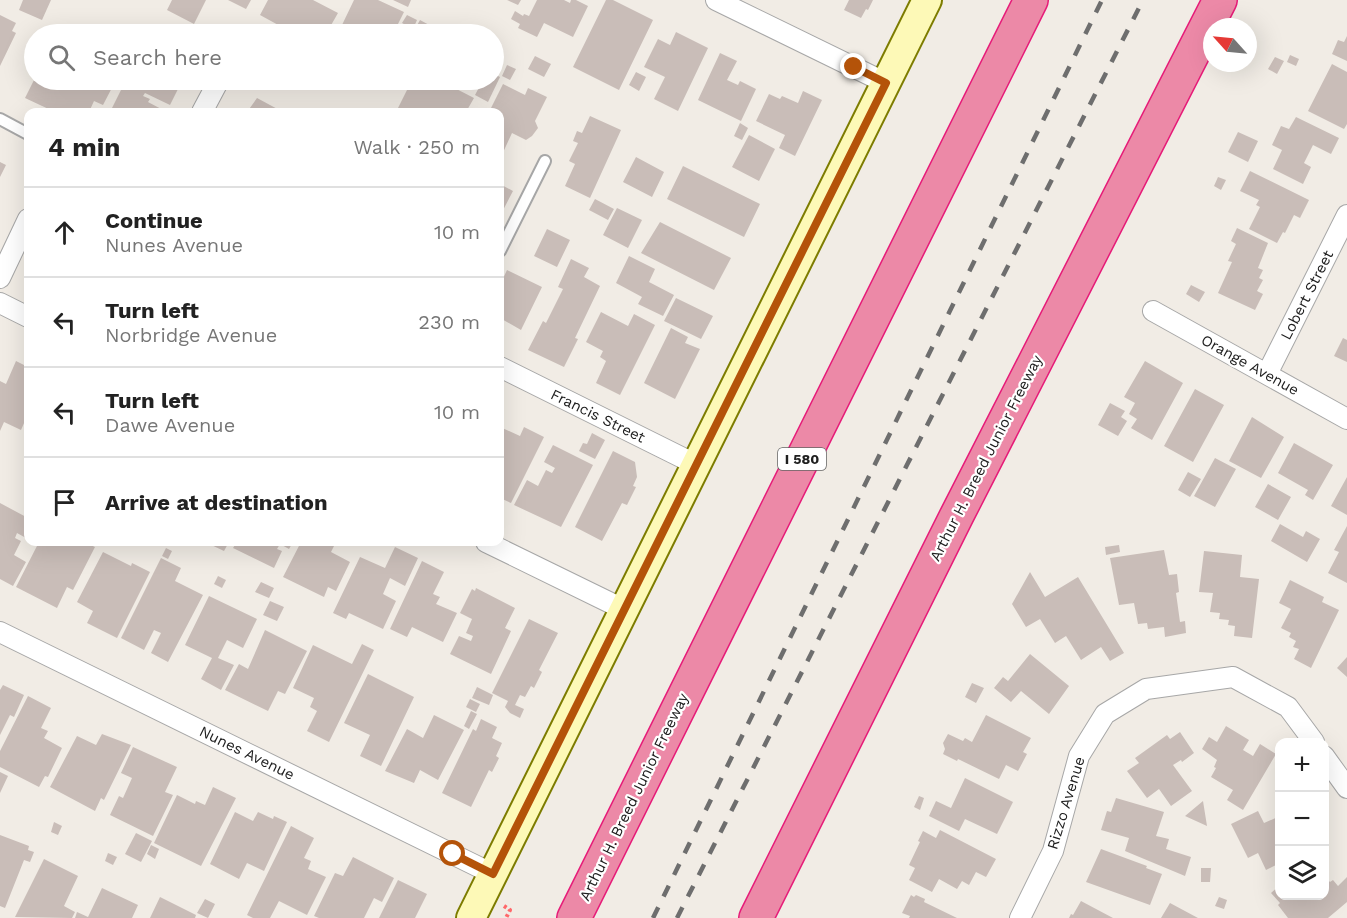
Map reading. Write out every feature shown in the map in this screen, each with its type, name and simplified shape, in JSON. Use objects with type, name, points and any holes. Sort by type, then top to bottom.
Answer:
[{"type":"highway","name":"Arthur H. Breed Junior Freeway","points":[[574,918],[1031,0]]},
{"type":"highway","name":"Arthur H. Breed Junior Freeway","points":[[756,918],[957,515],[1220,0]]},
{"type":"street","points":[[716,0],[886,83]]},
{"type":"street","points":[[471,918],[927,0]]},
{"type":"street","points":[[204,108],[214,90]]},
{"type":"street","name":"Lobert Street","points":[[1267,374],[1347,215]]},
{"type":"street","points":[[0,278],[24,227]]},
{"type":"street","points":[[0,303],[24,315]]},
{"type":"street","name":"Orange Avenue","points":[[1152,311],[1347,419]]},
{"type":"street","name":"Francis Street","points":[[504,369],[697,465]]},
{"type":"street","points":[[494,546],[625,610]]},
{"type":"street","name":"Nunes Avenue","points":[[0,632],[493,874]]},
{"type":"street","name":"Rizzo Avenue","points":[[1020,918],[1053,851],[1078,756],[1105,714],[1146,689],[1233,678],[1288,707],[1311,738]]},
{"type":"street","points":[[1329,763],[1347,788]]},
{"type":"lane","points":[[0,119],[24,132]]},
{"type":"lane","points":[[504,243],[545,161]]},
{"type":"building","points":[[23,0],[51,0],[42,20],[19,10]]},
{"type":"building","points":[[172,0],[206,0],[194,24],[167,10]]},
{"type":"building","points":[[228,0],[251,0],[246,9]]},
{"type":"building","points":[[268,0],[313,0],[338,13],[332,24],[276,24],[260,15]]},
{"type":"building","points":[[354,0],[378,0],[404,12],[398,24],[342,24]]},
{"type":"building","points":[[393,0],[411,0],[408,7]]},
{"type":"building","points":[[507,0],[521,0],[518,5]]},
{"type":"building","points":[[537,0],[564,0],[570,3],[571,0],[576,0],[588,6],[573,37],[544,23],[537,37],[518,28],[520,24],[511,19],[515,11],[523,16],[524,14],[529,16]]},
{"type":"building","points":[[606,0],[613,0],[653,20],[619,90],[573,67]]},
{"type":"building","points":[[849,0],[873,0],[861,18],[844,10]]},
{"type":"building","points":[[0,15],[16,23],[12,31],[16,33],[0,66]]},
{"type":"building","points":[[407,15],[417,20],[415,24],[402,23]]},
{"type":"building","points":[[676,32],[708,48],[678,111],[654,99],[665,77],[644,67],[658,39],[670,45]]},
{"type":"building","points":[[1347,36],[1347,61],[1332,54],[1338,40],[1344,42]]},
{"type":"building","points":[[720,53],[737,61],[727,80],[738,85],[740,81],[756,89],[741,121],[698,100]]},
{"type":"building","points":[[1290,55],[1299,59],[1296,66],[1287,62]]},
{"type":"building","points":[[535,56],[551,64],[544,77],[528,69]]},
{"type":"building","points":[[1275,57],[1284,61],[1277,74],[1268,69]]},
{"type":"building","points":[[1332,64],[1347,72],[1347,124],[1344,129],[1308,111]]},
{"type":"building","points":[[507,65],[516,69],[510,80],[504,77]]},
{"type":"building","points":[[636,72],[646,77],[639,91],[629,85]]},
{"type":"building","points":[[504,84],[525,95],[528,88],[547,97],[535,121],[538,128],[532,136],[526,140],[512,133],[504,150],[504,108],[491,108],[500,90],[504,90]]},
{"type":"building","points":[[29,90],[111,90],[103,105],[94,101],[91,108],[46,108],[25,98]]},
{"type":"building","points":[[121,90],[178,90],[170,105],[145,93],[143,96],[150,99],[148,102],[159,108],[112,108]]},
{"type":"building","points":[[407,90],[458,90],[474,98],[468,108],[398,108]]},
{"type":"building","points":[[478,90],[494,90],[488,102],[475,95]]},
{"type":"building","points":[[803,91],[822,100],[795,156],[779,148],[785,135],[756,121],[769,94],[780,99],[782,96],[798,103]]},
{"type":"building","points":[[257,98],[276,108],[250,108]]},
{"type":"building","points":[[590,116],[621,130],[590,198],[565,186],[575,164],[569,161],[578,143],[573,141],[577,131],[582,133]]},
{"type":"building","points":[[1296,117],[1339,138],[1331,154],[1313,145],[1304,163],[1311,167],[1303,184],[1273,169],[1282,150],[1272,145],[1281,126],[1289,129]]},
{"type":"building","points":[[740,123],[748,128],[742,140],[734,136]]},
{"type":"building","points":[[1238,132],[1258,141],[1248,162],[1228,152]]},
{"type":"building","points":[[749,135],[775,149],[759,181],[732,167]]},
{"type":"building","points":[[636,157],[664,172],[652,197],[623,182]]},
{"type":"building","points":[[0,162],[6,165],[0,177]]},
{"type":"building","points":[[683,166],[760,204],[744,237],[667,199]]},
{"type":"building","points":[[1250,171],[1309,200],[1300,218],[1294,215],[1277,243],[1249,229],[1260,207],[1256,205],[1259,200],[1240,191]]},
{"type":"building","points":[[1218,177],[1226,180],[1221,190],[1214,186]]},
{"type":"building","points":[[504,186],[513,191],[504,208]]},
{"type":"building","points":[[595,199],[614,209],[608,220],[589,210]]},
{"type":"building","points":[[617,208],[642,220],[628,248],[603,235]]},
{"type":"building","points":[[660,222],[731,258],[714,290],[641,253]]},
{"type":"building","points":[[1237,228],[1268,243],[1258,268],[1263,270],[1259,278],[1263,280],[1257,291],[1263,294],[1255,310],[1218,293],[1232,262],[1228,261],[1236,244],[1231,241]]},
{"type":"building","points":[[547,229],[570,240],[557,267],[534,256]]},
{"type":"building","points":[[629,256],[655,269],[649,282],[674,295],[663,316],[638,304],[642,297],[616,283]]},
{"type":"building","points":[[571,259],[589,268],[584,277],[600,286],[564,367],[528,350],[543,321],[546,323],[563,289],[558,287]]},
{"type":"building","points":[[507,270],[542,287],[521,330],[504,320],[504,276]]},
{"type":"building","points":[[1191,285],[1205,292],[1199,302],[1186,294]]},
{"type":"building","points":[[676,298],[713,316],[701,339],[664,321]]},
{"type":"building","points":[[601,312],[628,326],[634,314],[655,325],[620,395],[596,383],[606,361],[600,357],[603,351],[586,342]]},
{"type":"building","points":[[671,328],[688,337],[685,343],[700,349],[675,399],[644,383]]},
{"type":"building","points":[[1343,338],[1347,340],[1347,362],[1334,356]]},
{"type":"building","points":[[16,361],[24,365],[24,423],[21,430],[4,422],[0,431],[0,381],[6,384]]},
{"type":"building","points":[[1145,361],[1183,383],[1152,440],[1131,428],[1137,419],[1129,414],[1135,403],[1124,397]]},
{"type":"building","points":[[1195,389],[1224,405],[1193,462],[1164,446]]},
{"type":"building","points":[[1110,403],[1125,411],[1121,417],[1127,421],[1118,436],[1098,425]]},
{"type":"building","points":[[1252,417],[1284,437],[1261,478],[1229,461]]},
{"type":"building","points":[[524,427],[544,437],[511,503],[504,500],[504,429],[520,436]]},
{"type":"building","points":[[592,433],[605,440],[595,459],[579,451],[583,443],[587,444]]},
{"type":"building","points":[[1294,443],[1333,465],[1313,500],[1305,495],[1308,490],[1278,473]]},
{"type":"building","points":[[553,445],[593,465],[561,527],[514,505],[527,480],[538,486],[546,470],[552,473],[555,468],[544,462]]},
{"type":"building","points":[[613,451],[635,462],[637,477],[633,486],[636,487],[627,505],[622,503],[602,541],[575,527]]},
{"type":"building","points":[[1215,458],[1236,469],[1215,507],[1194,496]]},
{"type":"building","points":[[1188,472],[1201,479],[1190,497],[1178,490]]},
{"type":"building","points":[[1347,477],[1347,515],[1331,506]]},
{"type":"building","points":[[1268,484],[1291,497],[1278,520],[1255,507]]},
{"type":"building","points":[[0,503],[24,516],[24,537],[17,533],[15,538],[21,541],[14,555],[26,562],[13,586],[0,579]]},
{"type":"building","points":[[1280,524],[1303,537],[1306,531],[1320,539],[1307,562],[1271,541]]},
{"type":"building","points":[[1347,526],[1347,583],[1328,573],[1339,552],[1334,550]]},
{"type":"building","points":[[1119,545],[1120,552],[1106,555],[1105,547]]},
{"type":"building","points":[[37,546],[95,547],[73,590],[67,587],[57,608],[16,587]]},
{"type":"building","points":[[213,546],[227,546],[224,551]]},
{"type":"building","points":[[234,546],[279,546],[277,549],[282,551],[274,568],[233,548]]},
{"type":"building","points":[[299,546],[334,546],[331,552],[350,562],[336,591],[328,587],[324,597],[283,577]]},
{"type":"building","points":[[395,547],[418,558],[405,586],[390,578],[383,594],[396,601],[383,629],[349,613],[346,619],[333,613],[360,557],[385,568]]},
{"type":"building","points":[[166,548],[172,551],[168,559],[162,556]]},
{"type":"building","points":[[1164,550],[1169,575],[1177,574],[1179,592],[1176,593],[1180,622],[1185,621],[1186,633],[1165,637],[1164,627],[1148,629],[1147,623],[1138,624],[1134,603],[1119,605],[1110,558]]},
{"type":"building","points":[[1204,551],[1242,555],[1240,577],[1259,579],[1252,638],[1234,636],[1235,626],[1228,625],[1229,620],[1219,619],[1220,613],[1210,612],[1213,593],[1199,592]]},
{"type":"building","points":[[103,552],[131,566],[132,563],[150,572],[117,638],[87,623],[93,611],[77,602]]},
{"type":"building","points":[[161,558],[181,568],[175,581],[203,595],[168,662],[151,653],[161,633],[154,630],[144,650],[121,638]]},
{"type":"building","points":[[422,561],[444,572],[433,594],[440,597],[436,604],[457,613],[443,642],[412,627],[407,637],[390,629]]},
{"type":"building","points":[[1030,572],[1045,597],[1078,577],[1124,653],[1110,661],[1101,647],[1081,660],[1066,636],[1055,643],[1040,619],[1026,627],[1012,604]]},
{"type":"building","points":[[218,576],[226,580],[222,588],[214,584]]},
{"type":"building","points":[[1290,580],[1324,597],[1322,602],[1339,610],[1311,668],[1294,659],[1299,649],[1293,647],[1296,641],[1289,637],[1291,633],[1281,628],[1291,609],[1279,603]]},
{"type":"building","points":[[261,582],[274,588],[269,598],[255,592]]},
{"type":"building","points":[[476,588],[515,608],[505,628],[511,631],[491,674],[450,654],[459,636],[471,641],[473,636],[466,633],[472,619],[460,613],[472,589],[475,591]]},
{"type":"building","points":[[209,596],[257,619],[243,648],[227,640],[218,658],[234,665],[221,690],[201,679],[212,658],[185,645]]},
{"type":"building","points":[[270,601],[284,607],[277,621],[263,615]]},
{"type":"building","points":[[529,619],[558,633],[539,670],[542,672],[534,688],[531,686],[525,697],[520,695],[515,705],[524,709],[520,718],[510,713],[505,707],[508,701],[492,693]]},
{"type":"building","points":[[265,630],[307,651],[285,694],[278,691],[268,711],[225,690],[239,664],[248,669]]},
{"type":"building","points":[[362,644],[374,650],[329,742],[307,731],[317,711],[310,707],[314,698],[293,688],[313,645],[352,664]]},
{"type":"building","points":[[1030,654],[1069,686],[1049,714],[1021,691],[1011,702],[994,688],[1003,677],[1008,681]]},
{"type":"building","points":[[1347,657],[1347,677],[1337,668]]},
{"type":"building","points":[[368,674],[414,697],[381,766],[360,756],[370,735],[344,723]]},
{"type":"building","points":[[972,683],[984,688],[976,703],[965,697]]},
{"type":"building","points":[[3,685],[24,695],[14,717],[10,715],[0,735],[0,690]]},
{"type":"building","points":[[477,687],[493,695],[489,705],[472,698]]},
{"type":"building","points":[[28,696],[51,708],[41,728],[48,731],[44,738],[62,748],[48,777],[45,776],[39,787],[0,767],[0,751]]},
{"type":"building","points":[[470,699],[480,704],[476,712],[466,707]]},
{"type":"building","points":[[471,711],[477,714],[469,729],[464,726]]},
{"type":"building","points":[[434,715],[464,730],[438,780],[420,770],[414,783],[385,771],[407,729],[423,738]]},
{"type":"building","points":[[986,715],[1031,738],[1023,752],[1027,754],[1018,771],[1006,765],[999,779],[943,754],[945,749],[943,743],[948,734],[963,741],[965,738],[972,742]]},
{"type":"building","points":[[481,719],[497,727],[492,738],[502,743],[496,756],[499,758],[492,772],[489,770],[471,807],[442,793],[473,729],[476,731]]},
{"type":"building","points":[[1226,726],[1249,740],[1243,750],[1253,756],[1260,744],[1275,753],[1243,810],[1227,800],[1233,790],[1211,777],[1217,760],[1202,749],[1209,737],[1217,742]]},
{"type":"building","points":[[1180,732],[1194,753],[1182,762],[1181,760],[1173,765],[1192,791],[1171,806],[1159,789],[1147,798],[1127,771],[1139,763],[1135,758],[1167,735],[1170,739]]},
{"type":"building","points":[[102,734],[131,745],[104,800],[101,798],[95,811],[50,787],[77,736],[96,745]]},
{"type":"building","points":[[133,747],[177,767],[165,792],[173,795],[153,836],[110,815],[119,796],[123,798],[132,778],[121,773]]},
{"type":"building","points":[[0,772],[8,776],[0,793]]},
{"type":"building","points":[[965,778],[1013,802],[997,834],[965,819],[959,831],[929,816],[936,801],[951,808]]},
{"type":"building","points":[[213,787],[236,798],[201,866],[154,843],[177,795],[195,804],[196,801],[205,805]]},
{"type":"building","points":[[919,796],[924,798],[920,810],[914,807]]},
{"type":"building","points":[[1116,798],[1164,812],[1156,836],[1169,839],[1166,849],[1191,857],[1185,876],[1125,851],[1129,838],[1101,830],[1107,811],[1111,812]]},
{"type":"building","points":[[1203,801],[1207,826],[1185,816]]},
{"type":"building","points":[[1258,811],[1264,823],[1275,818],[1275,866],[1266,870],[1258,853],[1248,858],[1231,824]]},
{"type":"building","points":[[235,812],[253,821],[258,812],[287,822],[264,871],[247,863],[239,879],[210,864]]},
{"type":"building","points":[[54,822],[62,826],[58,835],[51,832]]},
{"type":"building","points":[[291,826],[314,838],[304,858],[311,861],[308,869],[326,877],[307,915],[279,901],[270,918],[253,918],[247,915]]},
{"type":"building","points":[[940,830],[996,859],[986,877],[976,872],[969,885],[962,881],[957,889],[939,879],[932,892],[909,880],[915,868],[909,865],[923,831],[936,838]]},
{"type":"building","points":[[136,833],[152,841],[141,862],[125,854]]},
{"type":"building","points":[[0,835],[29,846],[28,850],[34,852],[30,862],[24,860],[5,908],[0,906]]},
{"type":"building","points":[[151,845],[159,849],[155,859],[147,854]]},
{"type":"building","points":[[1101,849],[1162,874],[1150,905],[1086,882]]},
{"type":"building","points":[[108,853],[117,857],[113,865],[105,861]]},
{"type":"building","points":[[353,857],[394,878],[382,902],[374,898],[364,918],[314,916],[335,873],[343,876]]},
{"type":"building","points":[[44,859],[78,876],[64,906],[75,912],[72,918],[15,917]]},
{"type":"building","points":[[1201,868],[1211,868],[1210,882],[1201,882]]},
{"type":"building","points":[[1347,877],[1347,902],[1328,918],[1288,918],[1278,905],[1280,903],[1277,900],[1329,900],[1329,881],[1333,880],[1338,886]]},
{"type":"building","points":[[398,880],[427,894],[415,918],[379,918]]},
{"type":"building","points":[[102,888],[138,905],[132,918],[75,918],[77,912],[88,917]]},
{"type":"building","points":[[911,895],[925,899],[924,902],[957,918],[909,918],[910,916],[902,913]]},
{"type":"building","points":[[160,897],[196,915],[195,918],[150,918]]},
{"type":"building","points":[[1219,897],[1227,900],[1224,909],[1215,906]]},
{"type":"building","points":[[205,899],[215,904],[208,918],[197,913]]},
{"type":"building","points":[[1081,901],[1113,918],[1069,918]]},
{"type":"building","points":[[1170,903],[1198,918],[1161,918]]},
{"type":"railway","points":[[653,918],[1102,0]]},
{"type":"railway","points":[[677,918],[1143,0]]},
{"type":"route","points":[[453,854],[493,874],[886,83],[854,67]]}]
